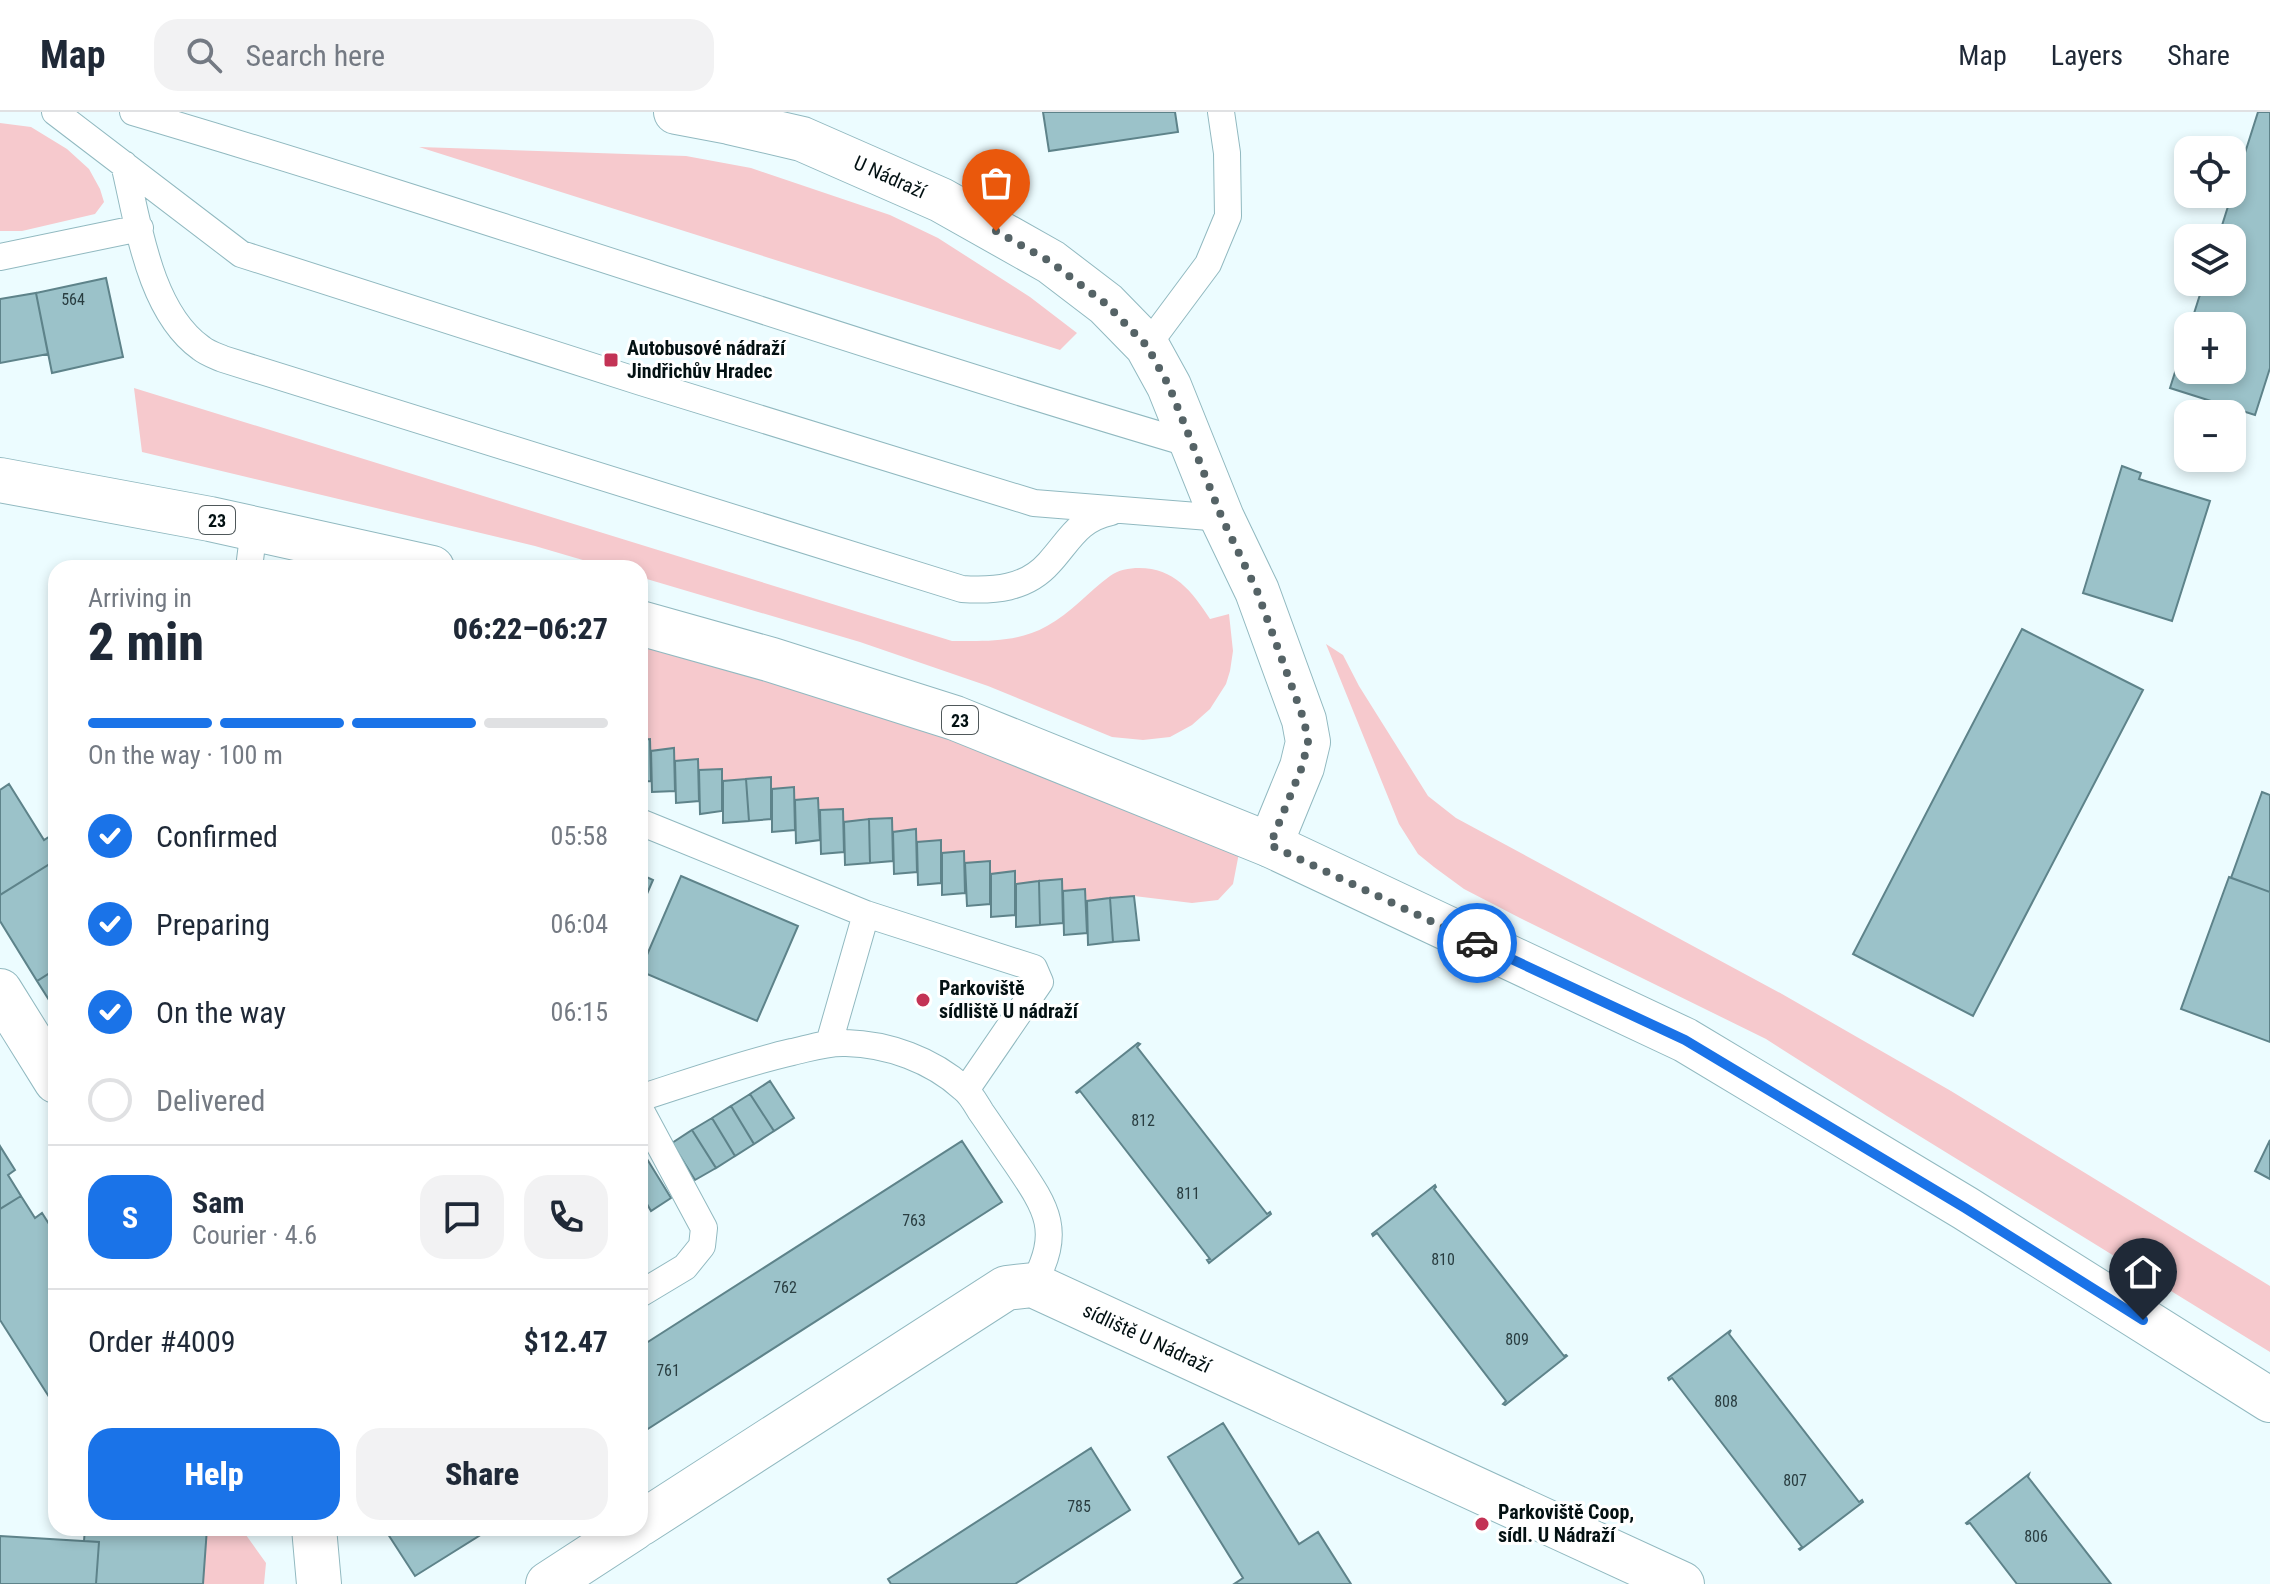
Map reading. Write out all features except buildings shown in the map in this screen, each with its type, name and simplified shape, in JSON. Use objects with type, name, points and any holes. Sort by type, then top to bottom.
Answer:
[{"type":"street","name":"U Nádraží","points":[[676,112],[802,139],[941,200],[1051,262],[1106,304],[1147,346],[1169,386],[1222,518],[1257,591],[1304,720],[1308,742],[1302,767],[1270,845]]},
{"type":"street","name":"23","points":[[0,480],[55,489],[252,548],[360,560]]},
{"type":"street","name":"23","points":[[648,625],[772,660],[955,718],[1270,845],[1685,1040],[1965,1208],[2270,1400]]},
{"type":"street","points":[[0,991],[48,1068]]},
{"type":"street","points":[[648,1519],[1006,1288],[1033,1285]]},
{"type":"street","name":"sídliště U Nádraží","points":[[1033,1285],[1682,1584]]},
{"type":"street","points":[[315,1536],[319,1584]]},
{"type":"street","points":[[548,1584],[622,1536]]},
{"type":"lane","points":[[55,112],[241,254],[1034,503],[1222,518]]},
{"type":"lane","points":[[133,112],[289,158],[1039,400],[1194,445]]},
{"type":"lane","points":[[1147,346],[1208,264],[1228,216],[1227,153],[1221,112]]},
{"type":"lane","points":[[124,164],[151,269],[172,316],[202,350],[223,359],[962,589],[989,591],[1030,579],[1048,565],[1083,523],[1100,514],[1124,510]]},
{"type":"lane","points":[[0,257],[140,228]]},
{"type":"lane","points":[[648,825],[866,914],[1034,968],[1040,982],[966,1090]]},
{"type":"lane","points":[[829,1043],[866,914]]},
{"type":"lane","points":[[648,1095],[752,1061],[829,1043],[894,1050],[944,1073],[966,1090],[1043,1206],[1049,1231],[1046,1260],[1033,1285]]},
{"type":"lane","points":[[648,1124],[704,1228],[702,1246],[685,1267],[648,1289]]},
{"type":"shaded area","points":[[0,123],[31,127],[67,149],[89,169],[104,202],[95,214],[22,231],[0,231]]},
{"type":"shaded area","points":[[419,147],[686,156],[751,168],[890,215],[938,238],[1030,297],[1077,333],[1060,350]]},
{"type":"shaded area","points":[[134,388],[952,641],[1001,640],[1036,632],[1064,615],[1113,574],[1131,568],[1151,569],[1181,583],[1210,619],[1229,614],[1233,651],[1230,671],[1226,684],[1210,709],[1192,725],[1170,737],[1143,740],[1112,737],[988,686],[860,642],[648,579],[648,560],[583,560],[142,452]]},
{"type":"shaded area","points":[[1326,644],[1343,655],[1428,796],[1456,818],[1782,994],[1951,1091],[2270,1286],[2270,1352],[1766,1039],[1464,889],[1434,867],[1418,854],[1399,824]]},
{"type":"shaded area","points":[[648,646],[947,735],[1239,853],[1233,884],[1218,900],[1192,903],[1134,896],[1087,901],[1085,889],[1063,891],[1061,879],[1016,884],[1015,872],[991,874],[990,861],[965,863],[964,851],[942,853],[941,841],[917,842],[916,829],[893,832],[891,818],[844,822],[842,809],[820,810],[818,798],[795,800],[794,788],[772,789],[771,777],[723,781],[721,769],[699,770],[697,759],[675,761],[673,748],[651,751]]},
{"type":"shaded area","points":[[206,1536],[247,1536],[266,1563],[264,1584],[203,1584]]},
{"type":"way so far","points":[[996,231],[1051,262],[1106,304],[1147,346],[1169,386],[1222,518],[1257,591],[1304,720],[1308,742],[1302,767],[1270,845],[1477,943]]},
{"type":"place","name":"Autobusové nádraží Jindřichův Hradec","points":[[611,360]]},
{"type":"place","name":"Parkoviště sídliště U nádraží","points":[[923,1000]]},
{"type":"place","name":"Parkoviště Coop, sídl. U Nádraží","points":[[1482,1524]]},
{"type":"route","points":[[1477,943],[1685,1040],[1965,1208],[2143,1320]]}]
